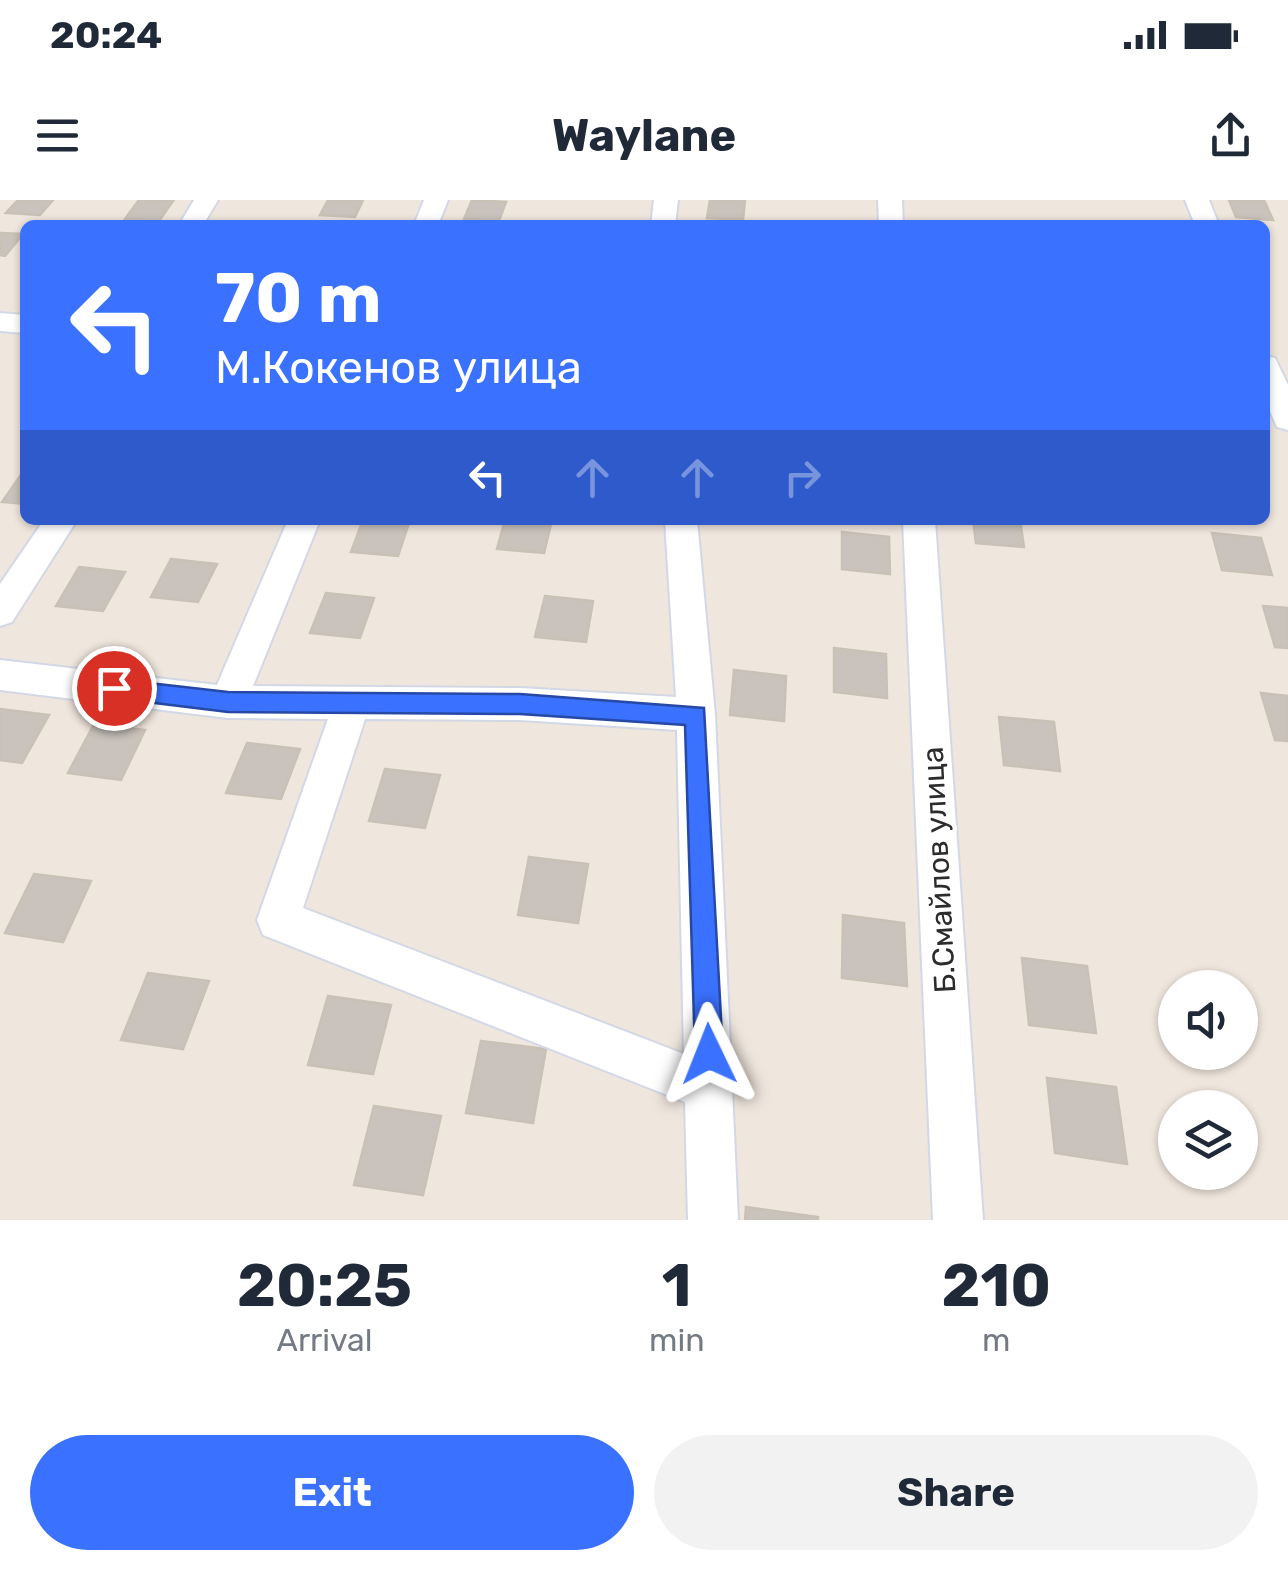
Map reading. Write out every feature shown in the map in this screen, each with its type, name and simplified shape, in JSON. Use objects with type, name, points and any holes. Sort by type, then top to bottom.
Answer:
[{"type":"street","points":[[1270,377],[1288,422]]},
{"type":"street","points":[[0,612],[58,525]]},
{"type":"street","points":[[228,702],[302,525]]},
{"type":"street","points":[[681,525],[696,716],[713,1220]]},
{"type":"street","name":"Б.Смайлов улица","points":[[919,525],[958,1220]]},
{"type":"street","points":[[0,674],[228,702],[520,704],[696,716]]},
{"type":"street","points":[[352,703],[278,920],[710,1088]]},
{"type":"building","points":[[18,200],[53,200],[40,215],[6,213]]},
{"type":"building","points":[[139,200],[173,201],[160,220],[125,219]]},
{"type":"building","points":[[328,200],[363,200],[355,217],[320,215]]},
{"type":"building","points":[[472,200],[506,202],[499,220],[464,219]]},
{"type":"building","points":[[710,200],[745,200],[743,220],[707,218]]},
{"type":"building","points":[[1229,200],[1264,200],[1273,220],[1236,217]]},
{"type":"building","points":[[0,233],[20,234],[5,256],[0,255]]},
{"type":"building","points":[[20,476],[20,504],[2,502]]},
{"type":"building","points":[[361,525],[408,525],[398,556],[351,552]]},
{"type":"building","points":[[504,525],[551,525],[544,553],[497,549]]},
{"type":"building","points":[[974,525],[1021,525],[1024,547],[976,543]]},
{"type":"building","points":[[842,532],[889,537],[890,574],[842,569]]},
{"type":"building","points":[[1212,533],[1261,538],[1272,575],[1222,570]]},
{"type":"building","points":[[171,559],[217,564],[198,602],[151,597]]},
{"type":"building","points":[[79,567],[125,572],[103,611],[56,606]]},
{"type":"building","points":[[326,593],[374,598],[360,638],[310,633]]},
{"type":"building","points":[[545,596],[593,601],[586,642],[535,637]]},
{"type":"building","points":[[1263,606],[1288,608],[1288,648],[1275,647]]},
{"type":"building","points":[[834,648],[886,654],[887,698],[834,692]]},
{"type":"building","points":[[734,670],[786,676],[784,721],[730,715]]},
{"type":"building","points":[[1261,693],[1288,696],[1288,741],[1275,740]]},
{"type":"building","points":[[0,709],[49,715],[22,763],[0,760]]},
{"type":"building","points":[[999,717],[1054,722],[1060,771],[1004,765]]},
{"type":"building","points":[[94,724],[145,730],[121,780],[68,773]]},
{"type":"building","points":[[247,743],[300,749],[281,799],[226,793]]},
{"type":"building","points":[[385,769],[440,775],[425,828],[369,821]]},
{"type":"building","points":[[529,857],[588,864],[578,923],[518,915]]},
{"type":"building","points":[[34,874],[91,881],[63,942],[5,933]]},
{"type":"building","points":[[843,915],[904,923],[907,986],[842,978]]},
{"type":"building","points":[[1022,958],[1087,966],[1096,1033],[1029,1025]]},
{"type":"building","points":[[148,973],[209,981],[183,1049],[121,1040]]},
{"type":"building","points":[[328,996],[391,1005],[373,1074],[308,1065]]},
{"type":"building","points":[[481,1041],[546,1049],[533,1123],[466,1113]]},
{"type":"building","points":[[1047,1078],[1116,1087],[1127,1164],[1055,1153]]},
{"type":"building","points":[[374,1106],[441,1116],[423,1195],[354,1185]]},
{"type":"building","points":[[746,1207],[818,1217],[818,1220],[745,1220]]},
{"type":"route","points":[[114,688],[228,702],[520,704],[696,716],[709,1054]]}]
